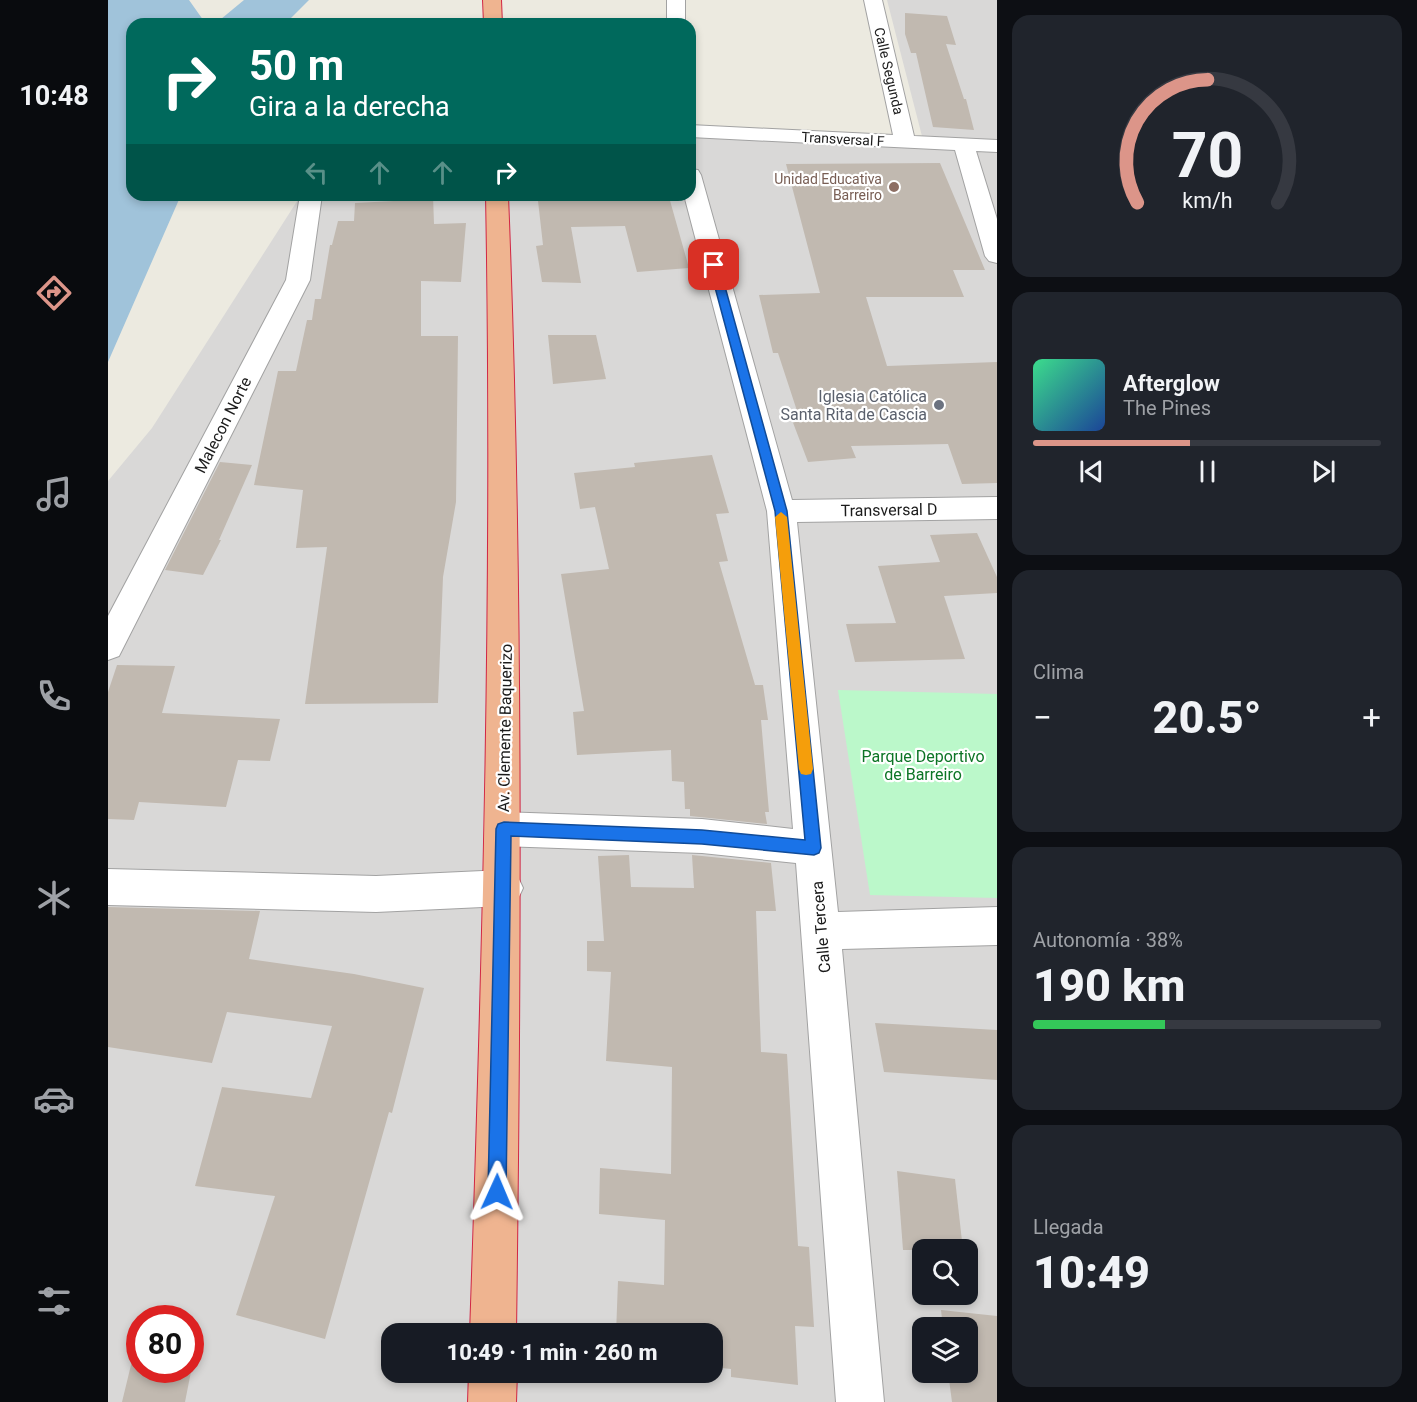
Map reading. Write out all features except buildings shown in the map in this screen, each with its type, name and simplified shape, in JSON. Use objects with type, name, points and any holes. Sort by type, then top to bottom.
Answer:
[{"type":"highway","points":[[492,0],[493,18]]},
{"type":"highway","name":"Av. Clemente Baquerizo","points":[[493,1323],[504,888],[506,595],[503,350],[497,201]]},
{"type":"highway","points":[[492,1402],[493,1383]]},
{"type":"street","points":[[676,0],[676,18]]},
{"type":"street","name":"Calle Segunda","points":[[873,0],[905,142]]},
{"type":"street","name":"Transversal F","points":[[696,131],[997,146]]},
{"type":"street","points":[[964,146],[996,249]]},
{"type":"street","name":"Calle Tercera","points":[[696,198],[781,511],[814,848],[860,1402]]},
{"type":"street","name":"Malecon Norte","points":[[108,647],[298,280],[310,201]]},
{"type":"street","name":"Transversal D","points":[[781,511],[997,508]]},
{"type":"street","points":[[504,829],[702,837],[814,848]]},
{"type":"street","points":[[108,887],[376,894],[504,888]]},
{"type":"street","points":[[821,931],[997,926]]},
{"type":"shaded area","points":[[887,0],[997,0],[997,1402],[108,1402],[108,481],[152,428],[297,201],[696,201],[696,131],[924,144]]},
{"type":"green space","name":"Parque Deportivo de Barreiro","points":[[838,690],[997,694],[997,898],[870,895]]},
{"type":"water","points":[[108,0],[189,0],[202,18],[126,18],[126,201],[178,201],[108,362]]},
{"type":"water","points":[[244,0],[309,0],[291,18],[222,18]]},
{"type":"slow traffic","points":[[781,517],[806,769]]},
{"type":"place","name":"Unidad Educativa Barreiro","points":[[894,187]]},
{"type":"place","name":"Iglesia Católica Santa Rita de Cascia","points":[[939,405]]},
{"type":"route","points":[[497,1192],[504,829],[702,837],[814,848],[781,511],[714,265]]}]
